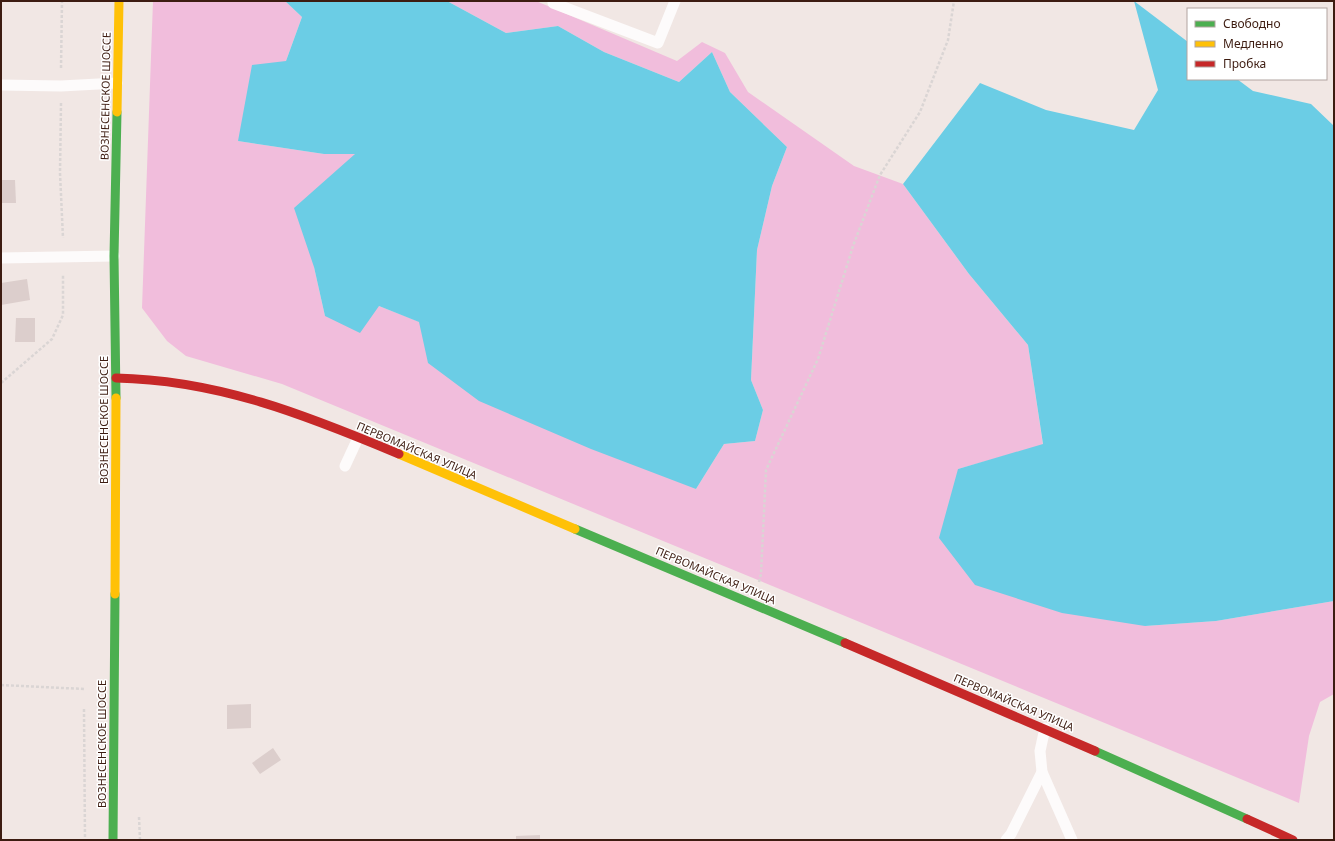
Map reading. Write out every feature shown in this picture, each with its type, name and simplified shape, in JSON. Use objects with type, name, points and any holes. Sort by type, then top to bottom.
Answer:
[{"type":"street","name":"ВОЗНЕСЕНСКОЕ ШОССЕ","points":[[113,840],[116,378],[114,256],[119,1]]},
{"type":"street","name":"ПЕРВОМАЙСКАЯ УЛИЦА","points":[[116,378],[151,378],[181,382],[271,404],[358,438],[1045,728],[1293,840]]},
{"type":"lane","points":[[553,3],[658,43],[675,1]]},
{"type":"lane","points":[[1,85],[61,86],[117,83]]},
{"type":"lane","points":[[1,258],[114,256]]},
{"type":"lane","points":[[345,466],[358,438]]},
{"type":"lane","points":[[1045,728],[1040,751],[1042,772],[1072,840]]},
{"type":"lane","points":[[1006,840],[1011,834],[1042,772]]},
{"type":"path","points":[[1,383],[52,338],[63,315],[63,236],[60,174],[62,1]]},
{"type":"path","points":[[752,604],[761,574],[766,470],[818,359],[853,246],[880,175],[920,112],[948,40],[954,1]]},
{"type":"path","points":[[1,685],[84,689]]},
{"type":"path","points":[[84,709],[85,840]]},
{"type":"path","points":[[139,818],[140,840]]},
{"type":"shaded area","points":[[153,1],[285,1],[302,17],[286,61],[238,141],[324,154],[355,154],[314,267],[325,316],[379,306],[420,322],[696,489],[724,444],[755,441],[763,410],[751,380],[757,250],[772,186],[787,147],[730,92],[712,52],[679,82],[604,52],[558,26],[506,33],[447,1],[536,1],[677,61],[702,42],[725,53],[748,92],[854,166],[903,184],[969,274],[1028,345],[1043,445],[958,469],[1145,626],[1216,621],[1334,601],[1334,694],[1320,702],[1309,736],[1299,803],[282,384],[186,356],[167,341],[142,308]]},
{"type":"water","points":[[285,1],[447,1],[506,33],[558,26],[604,52],[679,82],[712,52],[730,92],[787,147],[772,186],[757,250],[751,380],[763,410],[755,441],[724,444],[696,489],[591,449],[479,401],[428,363],[419,322],[379,306],[360,333],[325,316],[314,267],[294,208],[355,154],[324,154],[238,141],[252,65],[286,61],[302,17]]},
{"type":"water","points":[[1134,1],[1187,41],[1187,80],[1238,80],[1253,91],[1311,104],[1334,126],[1334,601],[1216,621],[1145,626],[1062,613],[975,585],[939,538],[958,469],[1043,444],[1028,345],[969,274],[903,184],[980,83],[1046,110],[1134,130],[1158,90]]},
{"type":"building","points":[[1,180],[15,180],[16,203],[1,203]]},
{"type":"building","points":[[27,279],[30,300],[1,305],[1,283]]},
{"type":"building","points":[[16,318],[35,318],[35,342],[15,342]]},
{"type":"building","points":[[251,704],[251,728],[227,729],[227,705]]},
{"type":"building","points":[[273,748],[281,760],[260,774],[252,763]]},
{"type":"building","points":[[540,835],[540,840],[516,840],[516,836]]},
{"type":"traffic: fast","points":[[116,398],[114,256],[117,112]]},
{"type":"traffic: fast","points":[[575,529],[845,643]]},
{"type":"traffic: fast","points":[[113,840],[115,594]]},
{"type":"traffic: fast","points":[[1095,751],[1247,819]]},
{"type":"traffic: slow","points":[[117,112],[119,1]]},
{"type":"traffic: slow","points":[[115,594],[116,398]]},
{"type":"traffic: slow","points":[[399,454],[575,529]]},
{"type":"traffic: jam","points":[[116,378],[154,380],[190,385],[261,402],[330,426],[399,454]]},
{"type":"traffic: jam","points":[[845,643],[1095,751]]},
{"type":"traffic: jam","points":[[1247,819],[1293,840]]}]
